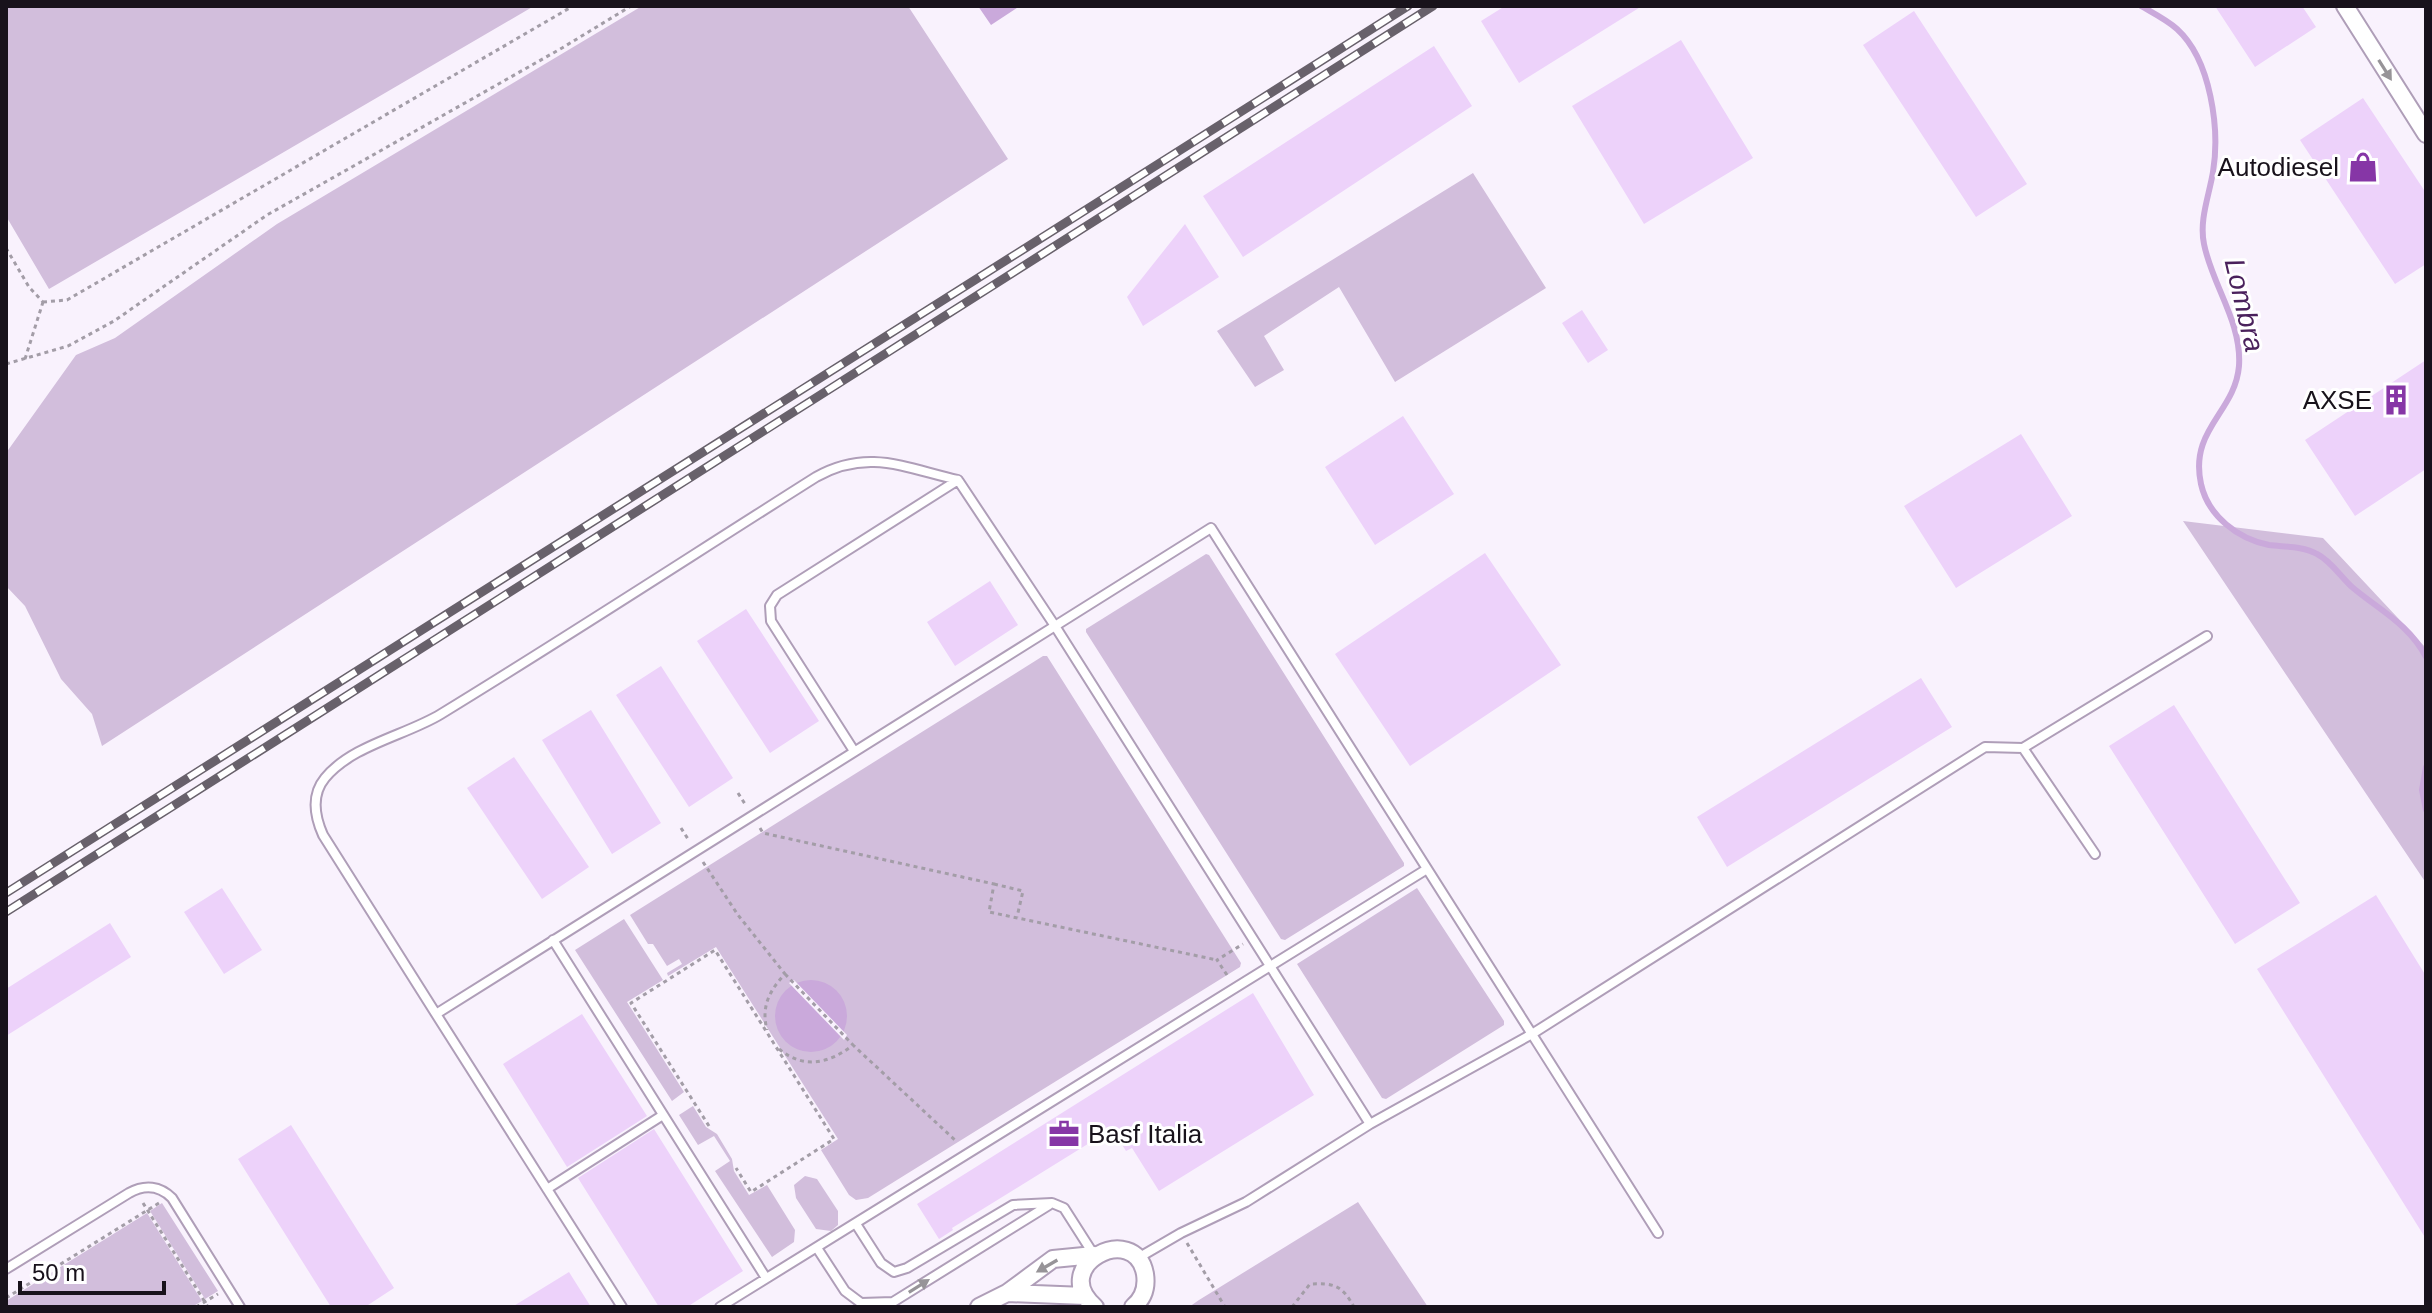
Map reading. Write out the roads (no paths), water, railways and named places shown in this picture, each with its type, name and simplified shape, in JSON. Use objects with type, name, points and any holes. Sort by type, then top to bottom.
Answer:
[{"type":"street","points":[[2345,6],[2426,134]]},
{"type":"street","points":[[979,1307],[1007,1293],[1053,1259],[1118,1249],[1138,1259],[1144,1268],[1144,1293],[1133,1307]]},
{"type":"street","points":[[1007,1293],[1090,1301],[1082,1274],[1094,1255]]},
{"type":"lane","points":[[622,1307],[321,830],[316,814],[316,797],[327,776],[381,740],[441,714],[828,470],[853,462],[901,464],[958,480],[1055,626],[1370,1124]]},
{"type":"lane","points":[[854,751],[771,621],[770,606],[777,595],[958,480]]},
{"type":"lane","points":[[436,1014],[1211,528],[1658,1233]]},
{"type":"lane","points":[[1138,1259],[1181,1233],[1246,1202],[1370,1124],[1532,1034],[1985,747],[2023,748],[2207,636]]},
{"type":"lane","points":[[2023,748],[2095,854]]},
{"type":"lane","points":[[720,1307],[1427,869]]},
{"type":"lane","points":[[553,940],[766,1278]]},
{"type":"lane","points":[[547,1189],[663,1115]]},
{"type":"lane","points":[[6,1269],[135,1189],[152,1187],[170,1196],[240,1307]]},
{"type":"lane","points":[[856,1224],[881,1263],[894,1272],[907,1268],[1013,1205],[1052,1203],[1064,1208],[1094,1255]]},
{"type":"lane","points":[[817,1248],[845,1291],[861,1303],[893,1302],[1052,1203]]},
{"type":"waterway","name":"Lombra","points":[[2141,6],[2173,26],[2189,42],[2205,77],[2214,116],[2215,155],[2203,235],[2208,259],[2236,334],[2239,366],[2230,397],[2201,449],[2199,465],[2205,496],[2217,516],[2236,532],[2257,542],[2312,551],[2322,557],[2352,587],[2402,626],[2426,657]]},
{"type":"waterway","name":"Lombra","points":[[2426,767],[2422,790],[2426,810]]},
{"type":"railway","points":[[6,893],[1408,6]]},
{"type":"railway","points":[[6,912],[1433,6]]},
{"type":"place","name":"Autodiesel","points":[[2363,167]]},
{"type":"place","name":"AXSE","points":[[2396,400]]},
{"type":"place","name":"Basf Italia","points":[[1064,1134]]}]
